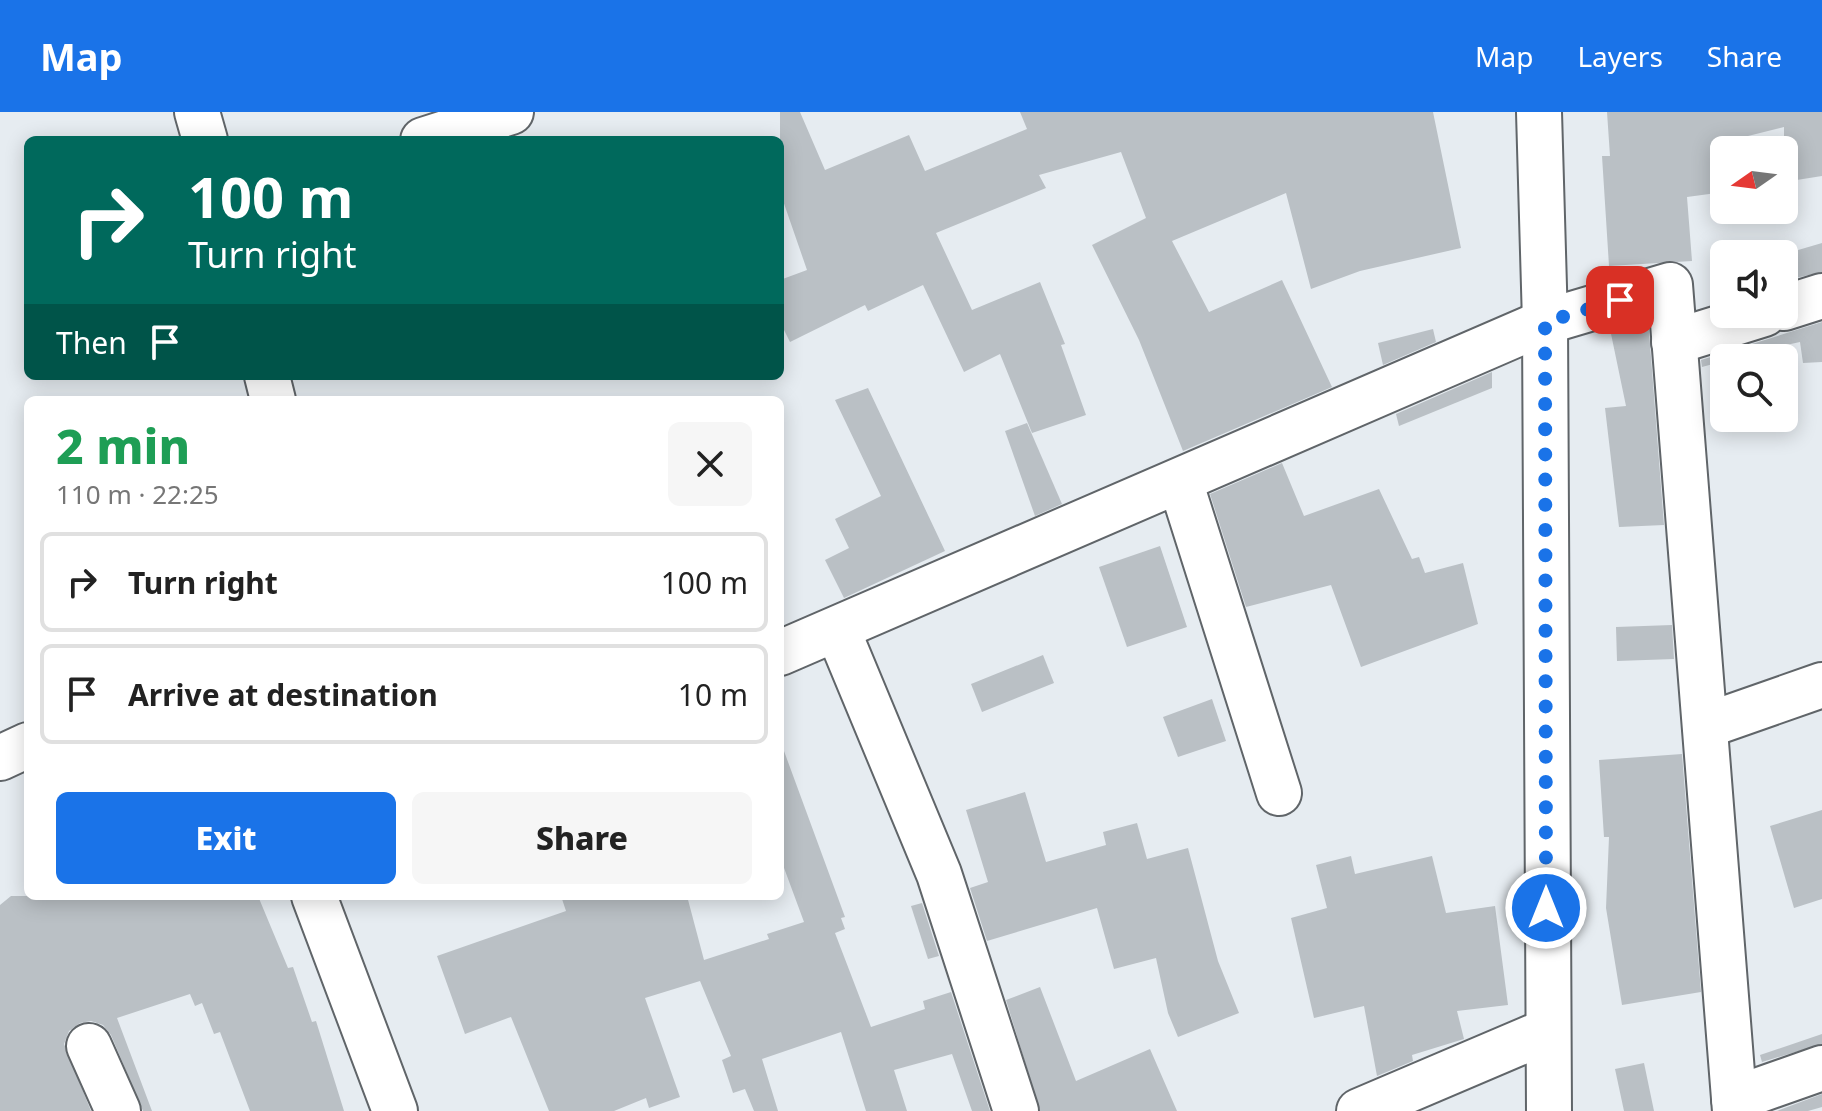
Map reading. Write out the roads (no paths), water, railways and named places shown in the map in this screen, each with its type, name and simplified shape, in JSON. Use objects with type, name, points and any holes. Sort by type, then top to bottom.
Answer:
[{"type":"street","points":[[197,112],[204,136]]},
{"type":"street","points":[[436,136],[511,112]]},
{"type":"street","points":[[1539,112],[1545,322],[1549,1111]]},
{"type":"street","points":[[784,651],[838,631],[1545,322],[1670,285],[1735,1105],[1822,1068]]},
{"type":"street","points":[[1798,304],[1822,296]]},
{"type":"street","points":[[1674,342],[1719,328]]},
{"type":"street","points":[[1180,481],[1279,793]]},
{"type":"street","points":[[838,631],[939,874],[1016,1111]]},
{"type":"street","points":[[1705,726],[1822,685]]},
{"type":"street","points":[[0,758],[24,747]]},
{"type":"street","points":[[316,900],[395,1111]]},
{"type":"street","points":[[1359,1111],[1547,1031]]},
{"type":"street","points":[[89,1046],[118,1111]]}]
